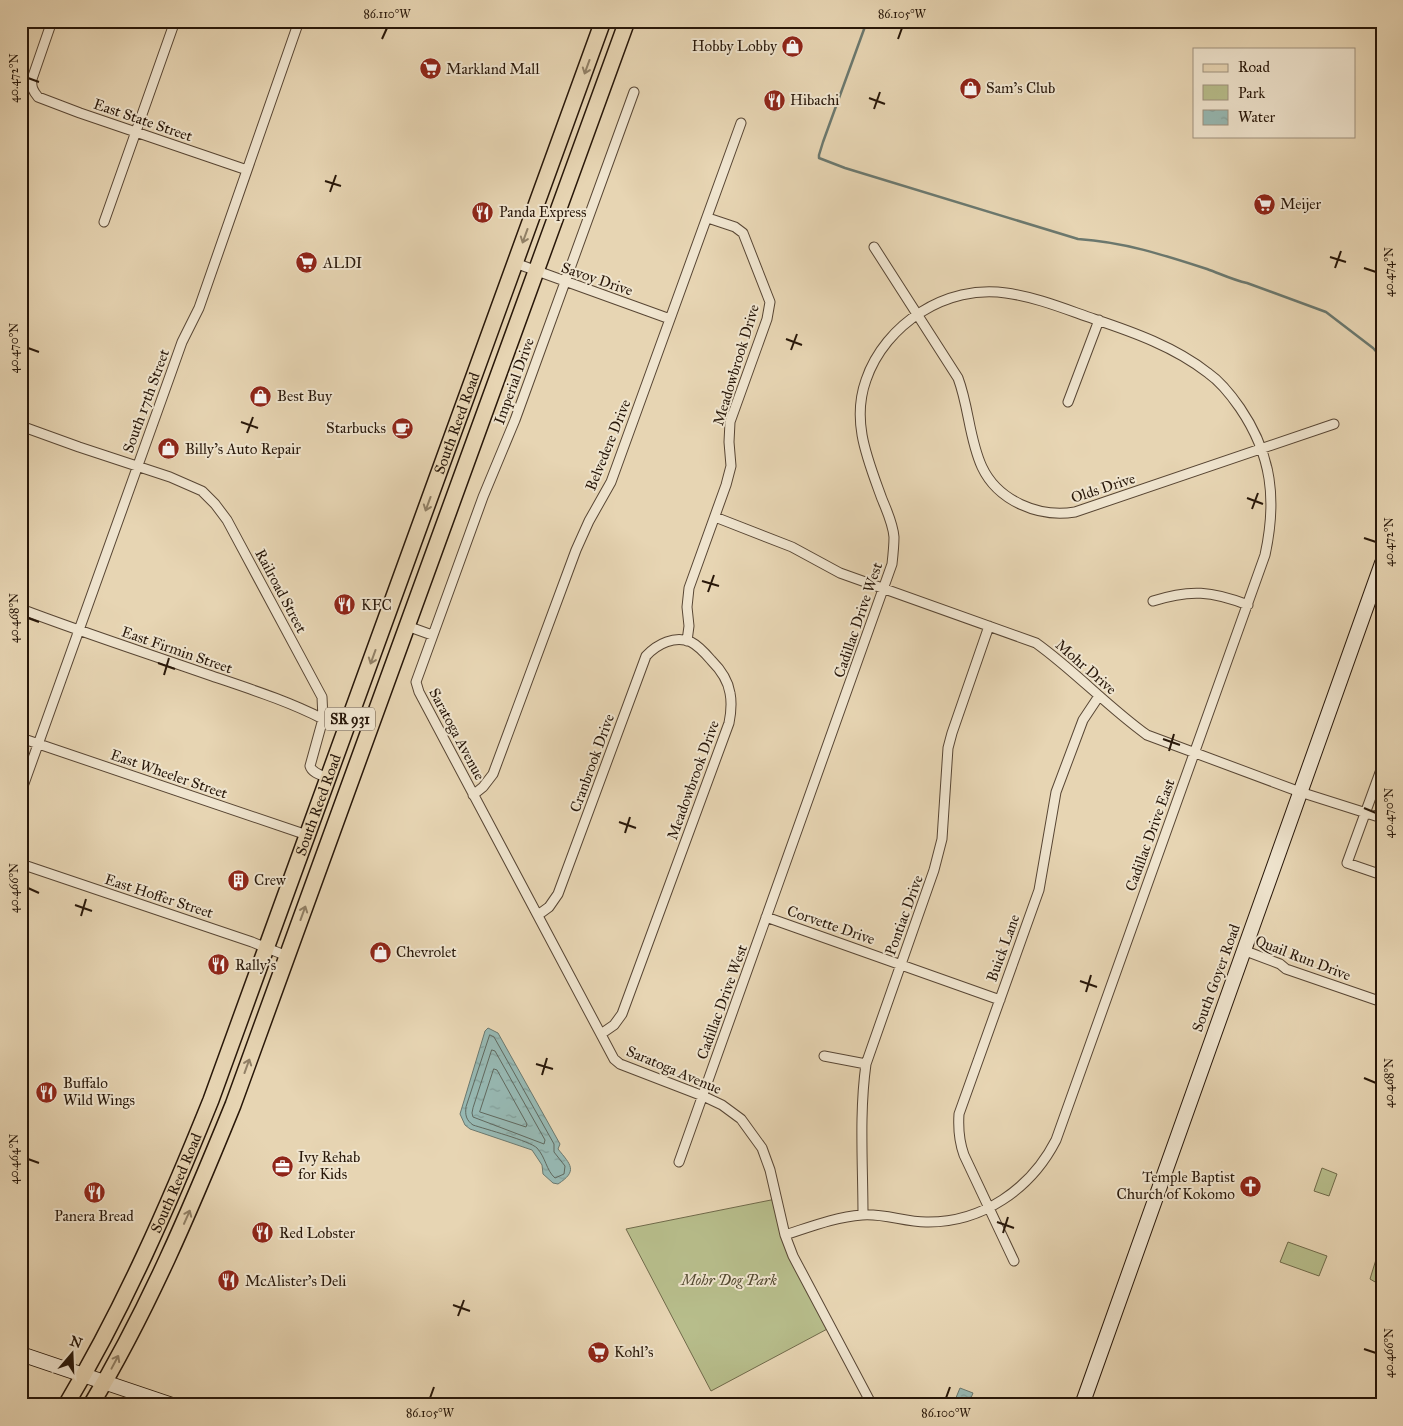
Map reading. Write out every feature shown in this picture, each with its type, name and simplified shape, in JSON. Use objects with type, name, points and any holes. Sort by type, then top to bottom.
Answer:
[{"type":"main road","name":"South Reed Road","points":[[66,1405],[84,1375],[129,1287],[175,1191],[211,1100],[603,21]]},
{"type":"main road","name":"South Reed Road","points":[[91,1405],[151,1294],[188,1217],[233,1105],[627,21]]},
{"type":"street","name":"East State Street","points":[[52,21],[32,79],[31,86],[33,92],[38,97],[80,114],[247,170]]},
{"type":"street","points":[[104,222],[175,21]]},
{"type":"street","name":"South 17th Street","points":[[21,792],[182,342],[199,308],[299,21]]},
{"type":"street","name":"Imperial Drive","points":[[417,679],[483,497],[515,420],[634,92]]},
{"type":"street","name":"Belvedere Drive","points":[[474,795],[493,774],[576,550],[589,521],[611,482],[741,123]]},
{"type":"street","name":"Meadowbrook Drive","points":[[601,1034],[614,1025],[622,1014],[729,723],[732,706],[730,691],[720,669],[700,648],[687,641],[690,626],[687,607],[689,588],[731,466],[730,422],[767,319],[770,302],[743,233],[735,227],[708,218]]},
{"type":"street","name":"Olds Drive","points":[[874,247],[958,378],[982,468],[994,484],[1010,499],[1020,505],[1046,512],[1062,514],[1075,512],[1334,424]]},
{"type":"street","name":"Savoy Drive","points":[[516,264],[670,319]]},
{"type":"street","name":"Cadillac Drive West","points":[[679,1162],[885,589],[892,564],[894,536],[890,518],[864,448],[860,425],[861,401],[866,380],[880,352],[894,332],[916,314],[946,300],[969,294],[1006,292],[1032,298],[1099,320]]},
{"type":"street","points":[[1068,402],[1099,320]]},
{"type":"street","name":"Cadillac Drive East","points":[[785,1235],[831,1220],[863,1214],[926,1222],[954,1219],[980,1213],[1014,1193],[1035,1174],[1056,1140],[1248,605],[1265,555],[1270,530],[1271,498],[1267,466],[1262,449],[1248,420],[1231,395],[1208,372],[1182,355],[1146,338],[1099,320]]},
{"type":"street","name":"Railroad Street","points":[[22,429],[170,477],[196,488],[215,504],[227,520],[256,571],[322,697],[323,718]]},
{"type":"street","name":"Mohr Drive","points":[[714,517],[792,547],[840,573],[1036,643],[1055,656],[1126,720],[1147,735],[1300,792],[1382,818]]},
{"type":"street","name":"South Goyer Road","points":[[1082,1405],[1382,563]]},
{"type":"street","points":[[1153,601],[1174,594],[1197,592],[1219,595],[1248,605]]},
{"type":"street","name":"East Firmin Street","points":[[21,609],[79,631],[269,696],[323,718]]},
{"type":"street","points":[[407,626],[432,635]]},
{"type":"street","name":"Pontiac Drive","points":[[863,1214],[862,1112],[866,1064],[934,870],[942,839],[948,748],[989,626]]},
{"type":"street","name":"Cranbrook Drive","points":[[538,915],[549,907],[558,894],[646,656],[651,650],[662,643],[681,639],[687,641]]},
{"type":"street","name":"Saratoga Avenue","points":[[417,679],[419,692],[614,1059],[620,1064],[722,1105],[741,1119],[762,1148],[770,1170],[785,1235],[793,1256],[872,1405]]},
{"type":"street","name":"Buick Lane","points":[[1014,1261],[964,1155],[960,1144],[959,1114],[1039,890],[1056,792],[1083,720],[1099,696]]},
{"type":"street","points":[[323,718],[310,766],[315,773],[328,778]]},
{"type":"street","name":"East Wheeler Street","points":[[21,738],[307,835]]},
{"type":"street","points":[[1382,767],[1347,862],[1382,875]]},
{"type":"street","name":"East Hoffer Street","points":[[21,864],[267,947],[287,956]]},
{"type":"street","name":"Corvette Drive","points":[[766,917],[1000,1000]]},
{"type":"street","name":"Quail Run Drive","points":[[1243,950],[1280,964],[1286,969],[1382,1002]]},
{"type":"street","points":[[824,1056],[866,1064]]},
{"type":"street","points":[[21,1354],[172,1405]]},
{"type":"green space","points":[[1322,1168],[1337,1174],[1329,1196],[1314,1191]]},
{"type":"green space","name":"Mohr Dog Park","points":[[776,1199],[785,1235],[831,1327],[711,1391],[626,1229]]},
{"type":"green space","points":[[1288,1242],[1327,1256],[1319,1276],[1280,1262]]},
{"type":"green space","points":[[1382,1252],[1382,1286],[1370,1279],[1378,1253]]},
{"type":"water","points":[[488,1028],[498,1033],[560,1144],[558,1149],[569,1164],[570,1171],[568,1175],[558,1184],[553,1183],[543,1174],[542,1165],[532,1150],[470,1129],[465,1125],[460,1114],[485,1031]]},
{"type":"water","points":[[960,1388],[973,1393],[968,1405],[953,1405]]},
{"type":"waterway","points":[[867,21],[823,142],[819,158],[845,168],[1078,239],[1112,243],[1144,250],[1247,283],[1326,312],[1373,348],[1382,358]]},
{"type":"place","name":"Hobby Lobby","points":[[793,46]]},
{"type":"place","name":"Markland Mall","points":[[430,69]]},
{"type":"place","name":"Sam's Club","points":[[970,88]]},
{"type":"place","name":"Hibachi","points":[[774,100]]},
{"type":"place","name":"Meijer","points":[[1264,204]]},
{"type":"place","name":"Panda Express","points":[[483,212]]},
{"type":"place","name":"ALDI","points":[[307,263]]},
{"type":"place","name":"Best Buy","points":[[261,396]]},
{"type":"place","name":"Starbucks","points":[[402,428]]},
{"type":"place","name":"Billy's Auto Repair","points":[[169,449]]},
{"type":"place","name":"KFC","points":[[345,605]]},
{"type":"place","name":"Crew","points":[[238,880]]},
{"type":"place","name":"Chevrolet","points":[[380,952]]},
{"type":"place","name":"Rally's","points":[[219,965]]},
{"type":"place","name":"Buffalo Wild Wings","points":[[47,1092]]},
{"type":"place","name":"Ivy Rehab for Kids","points":[[282,1166]]},
{"type":"place","name":"Temple Baptist Church of Kokomo","points":[[1251,1186]]},
{"type":"place","name":"Panera Bread","points":[[94,1193]]},
{"type":"place","name":"Red Lobster","points":[[263,1233]]},
{"type":"place","name":"McAlister's Deli","points":[[229,1281]]},
{"type":"place","name":"Kohl's","points":[[598,1352]]}]
